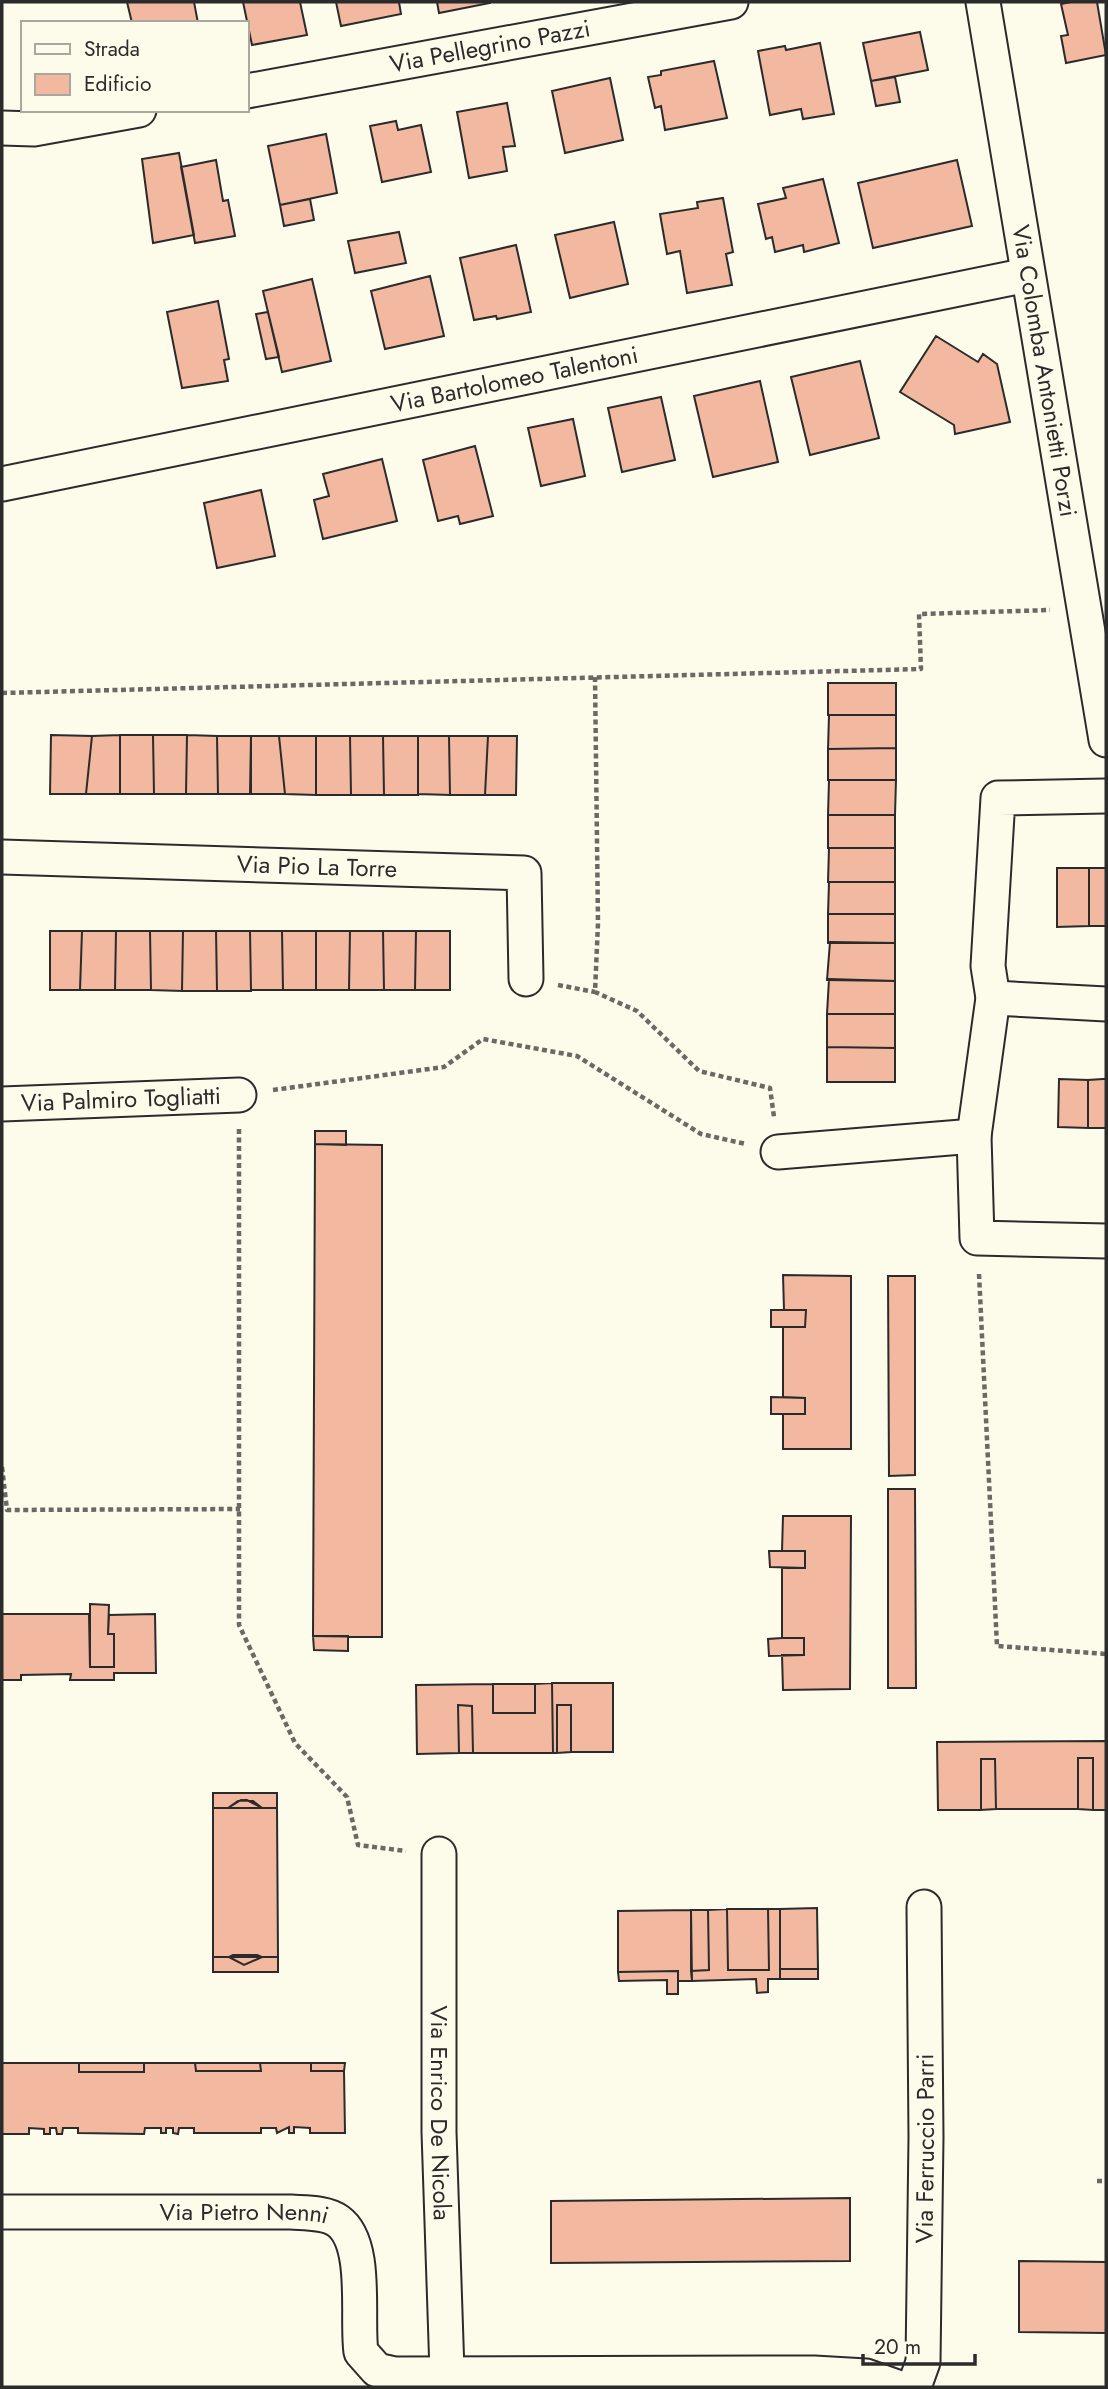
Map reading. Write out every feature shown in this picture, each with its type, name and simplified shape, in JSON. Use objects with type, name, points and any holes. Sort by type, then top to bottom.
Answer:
[{"type":"street","name":"Via Pellegrino Pazzi","points":[[248,90],[731,2]]},
{"type":"street","name":"Via Colomba Antonietti Porzi","points":[[983,2],[1106,740]]},
{"type":"street","points":[[2,128],[34,130],[128,112]]},
{"type":"street","name":"Via Bartolomeo Talentoni","points":[[2,484],[1027,275]]},
{"type":"street","points":[[1106,796],[998,798],[988,966],[993,998],[974,1136],[977,1238],[1106,1241]]},
{"type":"street","name":"Via Pio La Torre","points":[[2,857],[524,873],[526,979]]},
{"type":"street","points":[[993,998],[1106,1004]]},
{"type":"street","name":"Via Palmiro Togliatti","points":[[2,1104],[239,1095]]},
{"type":"street","points":[[778,1152],[974,1136]]},
{"type":"street","name":"Via Enrico De Nicola","points":[[439,1854],[439,2132],[447,2372]]},
{"type":"street","name":"Via Ferruccio Parri","points":[[914,2387],[923,2362],[926,2137],[924,1908]]},
{"type":"street","name":"Via Pietro Nenni","points":[[2,2213],[290,2212],[322,2215],[339,2221],[349,2235],[357,2262],[359,2340],[366,2361],[377,2370],[395,2374],[447,2372]]},
{"type":"street","points":[[447,2372],[814,2373],[866,2376],[898,2387]]},
{"type":"path","points":[[2,693],[921,669],[919,614],[1083,610]]},
{"type":"path","points":[[439,1854],[358,1846],[347,1797],[295,1743],[239,1625],[239,1095],[444,1067],[483,1039],[577,1056],[701,1134],[778,1152],[770,1088],[699,1071],[637,1011],[595,992],[598,923],[595,677]]},
{"type":"path","points":[[977,1238],[998,1646],[1106,1654]]},
{"type":"path","points":[[2,1467],[8,1510],[240,1509]]},
{"type":"path","points":[[1097,2181],[1106,2181]]},
{"type":"building","points":[[127,2],[194,2],[198,21],[132,21]]},
{"type":"building","points":[[243,2],[300,2],[307,35],[252,45]]},
{"type":"building","points":[[336,2],[399,2],[401,14],[341,26]]},
{"type":"building","points":[[437,2],[490,2],[490,3],[439,13]]},
{"type":"building","points":[[1097,2],[1106,55],[1066,63],[1061,36],[1068,35],[1061,4]]},
{"type":"building","points":[[920,32],[928,70],[871,81],[863,43]]},
{"type":"building","points":[[820,43],[834,114],[803,119],[801,109],[770,115],[758,51],[785,46],[786,50]]},
{"type":"building","points":[[714,61],[727,118],[665,130],[661,106],[655,108],[648,77],[661,75],[661,71]]},
{"type":"building","points":[[895,77],[900,102],[876,106],[871,81]]},
{"type":"building","points":[[610,78],[623,140],[565,153],[552,91]]},
{"type":"building","points":[[507,103],[515,146],[503,147],[507,171],[469,178],[457,112]]},
{"type":"building","points":[[396,121],[398,130],[421,125],[431,172],[382,182],[370,126]]},
{"type":"building","points":[[326,134],[337,193],[280,205],[268,146]]},
{"type":"building","points":[[179,153],[194,235],[153,243],[142,159]]},
{"type":"building","points":[[216,160],[223,201],[228,200],[235,236],[195,243],[181,167]]},
{"type":"building","points":[[957,160],[972,226],[873,248],[858,183]]},
{"type":"building","points":[[823,179],[839,243],[804,252],[803,245],[775,252],[772,237],[766,239],[758,204],[786,198],[783,188]]},
{"type":"building","points":[[723,198],[733,252],[726,254],[732,285],[687,293],[680,251],[667,254],[660,214],[698,208],[697,202]]},
{"type":"building","points":[[310,199],[314,220],[284,226],[280,205]]},
{"type":"building","points":[[614,222],[628,284],[570,298],[555,235]]},
{"type":"building","points":[[399,232],[406,263],[355,273],[348,241]]},
{"type":"building","points":[[516,245],[531,312],[497,319],[496,316],[474,320],[460,258]]},
{"type":"building","points":[[430,276],[444,336],[385,349],[371,291]]},
{"type":"building","points":[[312,279],[331,361],[282,372],[263,291]]},
{"type":"building","points":[[218,301],[229,359],[224,360],[228,381],[182,388],[167,312]]},
{"type":"building","points":[[268,312],[279,357],[266,359],[256,314]]},
{"type":"building","points":[[936,336],[978,362],[983,354],[997,364],[1010,422],[955,434],[954,425],[900,392]]},
{"type":"building","points":[[860,361],[879,438],[810,455],[791,377]]},
{"type":"building","points":[[760,381],[778,462],[713,477],[694,396]]},
{"type":"building","points":[[661,397],[675,460],[622,472],[608,408]]},
{"type":"building","points":[[573,419],[585,476],[541,486],[528,428]]},
{"type":"building","points":[[475,446],[493,516],[460,524],[458,516],[438,521],[423,460]]},
{"type":"building","points":[[382,459],[397,521],[323,539],[314,500],[329,496],[323,474]]},
{"type":"building","points":[[261,490],[275,556],[217,568],[204,503]]},
{"type":"building","points":[[828,683],[896,683],[896,715],[828,715]]},
{"type":"building","points":[[829,715],[896,715],[896,748],[828,749]]},
{"type":"building","points":[[51,735],[92,736],[86,794],[50,794]]},
{"type":"building","points":[[120,735],[120,794],[86,794],[92,736]]},
{"type":"building","points":[[120,735],[153,735],[154,794],[120,794]]},
{"type":"building","points":[[153,735],[187,735],[186,794],[154,794]]},
{"type":"building","points":[[187,735],[217,736],[218,794],[186,794]]},
{"type":"building","points":[[217,736],[251,736],[251,794],[218,794]]},
{"type":"building","points":[[251,736],[279,736],[285,794],[250,794]]},
{"type":"building","points":[[279,736],[316,736],[316,795],[285,794]]},
{"type":"building","points":[[316,736],[350,736],[351,795],[316,795]]},
{"type":"building","points":[[350,736],[383,736],[384,795],[351,795]]},
{"type":"building","points":[[383,736],[418,736],[418,795],[384,795]]},
{"type":"building","points":[[418,736],[449,736],[450,795],[418,794]]},
{"type":"building","points":[[449,736],[488,736],[485,795],[450,795]]},
{"type":"building","points":[[488,736],[517,736],[516,795],[485,795]]},
{"type":"building","points":[[896,748],[896,780],[828,780],[828,749]]},
{"type":"building","points":[[829,780],[896,780],[895,815],[828,815]]},
{"type":"building","points":[[828,815],[895,815],[895,848],[828,848]]},
{"type":"building","points":[[829,848],[895,848],[895,882],[828,882]]},
{"type":"building","points":[[1057,868],[1089,868],[1089,926],[1057,927]]},
{"type":"building","points":[[1089,868],[1106,868],[1106,926],[1089,926]]},
{"type":"building","points":[[829,882],[895,882],[895,914],[828,914]]},
{"type":"building","points":[[828,914],[895,914],[895,943],[828,943]]},
{"type":"building","points":[[50,931],[82,931],[80,990],[50,990]]},
{"type":"building","points":[[82,931],[116,931],[115,990],[80,990]]},
{"type":"building","points":[[116,931],[150,931],[151,990],[115,990]]},
{"type":"building","points":[[150,931],[183,931],[182,991],[151,990]]},
{"type":"building","points":[[183,931],[216,931],[217,991],[182,991]]},
{"type":"building","points":[[216,931],[250,931],[251,991],[217,991]]},
{"type":"building","points":[[250,931],[282,931],[283,990],[251,990]]},
{"type":"building","points":[[282,931],[316,931],[316,990],[283,990]]},
{"type":"building","points":[[316,931],[350,931],[349,990],[316,990]]},
{"type":"building","points":[[350,931],[383,931],[384,990],[349,990]]},
{"type":"building","points":[[383,931],[416,931],[415,990],[384,990]]},
{"type":"building","points":[[416,931],[450,931],[450,990],[415,990]]},
{"type":"building","points":[[830,942],[895,943],[895,981],[827,980]]},
{"type":"building","points":[[829,979],[895,981],[895,1014],[827,1014]]},
{"type":"building","points":[[827,1014],[895,1014],[895,1048],[827,1047]]},
{"type":"building","points":[[827,1047],[895,1048],[895,1082],[827,1082]]},
{"type":"building","points":[[1059,1079],[1088,1080],[1088,1128],[1058,1127]]},
{"type":"building","points":[[1106,1079],[1106,1128],[1088,1128],[1088,1080]]},
{"type":"building","points":[[315,1131],[346,1131],[346,1145],[315,1144]]},
{"type":"building","points":[[315,1144],[382,1145],[382,1637],[313,1636]]},
{"type":"building","points":[[783,1275],[851,1276],[851,1449],[783,1449],[783,1414],[805,1414],[805,1398],[783,1397],[783,1327],[805,1327],[806,1310],[784,1310]]},
{"type":"building","points":[[888,1276],[915,1276],[915,1475],[889,1476]]},
{"type":"building","points":[[771,1310],[806,1310],[805,1327],[771,1327]]},
{"type":"building","points":[[771,1397],[805,1398],[805,1414],[771,1414]]},
{"type":"building","points":[[888,1489],[915,1489],[916,1688],[888,1688]]},
{"type":"building","points":[[783,1516],[851,1516],[850,1689],[783,1690],[782,1655],[804,1655],[804,1638],[782,1638],[782,1568],[805,1568],[805,1551],[782,1551]]},
{"type":"building","points":[[769,1551],[805,1551],[805,1568],[770,1567]]},
{"type":"building","points":[[90,1604],[109,1605],[108,1634],[114,1634],[114,1667],[90,1667]]},
{"type":"building","points":[[2,1614],[89,1614],[90,1667],[114,1667],[114,1634],[108,1634],[109,1615],[155,1614],[156,1673],[114,1673],[114,1680],[70,1680],[71,1674],[21,1675],[21,1680],[2,1680]]},
{"type":"building","points":[[313,1636],[348,1636],[348,1651],[314,1650]]},
{"type":"building","points":[[804,1638],[804,1655],[769,1656],[768,1639]]},
{"type":"building","points":[[552,1683],[553,1753],[473,1753],[472,1706],[458,1705],[459,1753],[417,1754],[416,1685],[493,1684],[493,1713],[535,1713],[535,1684]]},
{"type":"building","points":[[552,1683],[613,1683],[613,1752],[571,1752],[571,1705],[557,1705],[557,1753],[553,1753]]},
{"type":"building","points":[[493,1684],[535,1684],[535,1713],[493,1713]]},
{"type":"building","points":[[458,1705],[472,1706],[473,1753],[459,1753]]},
{"type":"building","points":[[557,1705],[571,1705],[571,1752],[557,1753]]},
{"type":"building","points":[[1106,1741],[1106,1810],[1093,1810],[1093,1758],[1078,1758],[1078,1809],[996,1809],[995,1759],[981,1759],[981,1810],[938,1810],[937,1742]]},
{"type":"building","points":[[1078,1758],[1093,1758],[1093,1810],[1078,1809]]},
{"type":"building","points":[[981,1759],[995,1759],[996,1809],[981,1810]]},
{"type":"building","points":[[213,1793],[277,1793],[277,1808],[262,1808],[247,1800],[238,1801],[228,1808],[213,1808]]},
{"type":"building","points":[[241,1800],[253,1801],[262,1808],[228,1808]]},
{"type":"building","points":[[213,1808],[277,1808],[278,1957],[213,1957]]},
{"type":"building","points":[[817,1908],[818,1969],[780,1969],[780,1909]]},
{"type":"building","points":[[727,1909],[728,1970],[769,1970],[768,1909],[780,1909],[780,1979],[768,1979],[768,1992],[757,1993],[756,1979],[692,1981],[691,1971],[709,1970],[708,1910]]},
{"type":"building","points":[[727,1909],[768,1909],[769,1970],[728,1970]]},
{"type":"building","points":[[691,1910],[708,1910],[709,1970],[691,1971]]},
{"type":"building","points":[[691,1910],[692,1981],[678,1981],[678,1971],[618,1972],[618,1911]]},
{"type":"building","points":[[213,1957],[229,1957],[244,1965],[262,1957],[278,1957],[278,1972],[213,1972]]},
{"type":"building","points":[[229,1957],[262,1957],[244,1965]]},
{"type":"building","points":[[780,1969],[818,1969],[818,1979],[780,1979]]},
{"type":"building","points":[[678,1971],[678,1994],[667,1994],[667,1980],[619,1981],[618,1972]]},
{"type":"building","points":[[2,2063],[79,2063],[79,2072],[144,2072],[144,2063],[195,2063],[196,2071],[261,2071],[260,2063],[311,2063],[311,2071],[344,2071],[345,2133],[310,2133],[310,2128],[294,2127],[294,2133],[289,2133],[289,2127],[277,2133],[276,2128],[261,2128],[261,2133],[194,2133],[194,2128],[179,2128],[178,2134],[173,2133],[173,2128],[166,2128],[166,2133],[161,2133],[161,2128],[145,2128],[144,2134],[78,2133],[78,2128],[63,2128],[62,2134],[57,2134],[56,2128],[50,2128],[50,2134],[44,2134],[44,2129],[29,2128],[29,2134],[2,2134]]},
{"type":"building","points":[[79,2063],[144,2063],[144,2072],[79,2072]]},
{"type":"building","points":[[195,2063],[260,2063],[261,2071],[196,2071]]},
{"type":"building","points":[[311,2063],[345,2063],[344,2071],[311,2071]]},
{"type":"building","points":[[850,2198],[850,2261],[551,2263],[551,2201]]},
{"type":"building","points":[[1019,2261],[1106,2262],[1106,2333],[1019,2332]]}]
